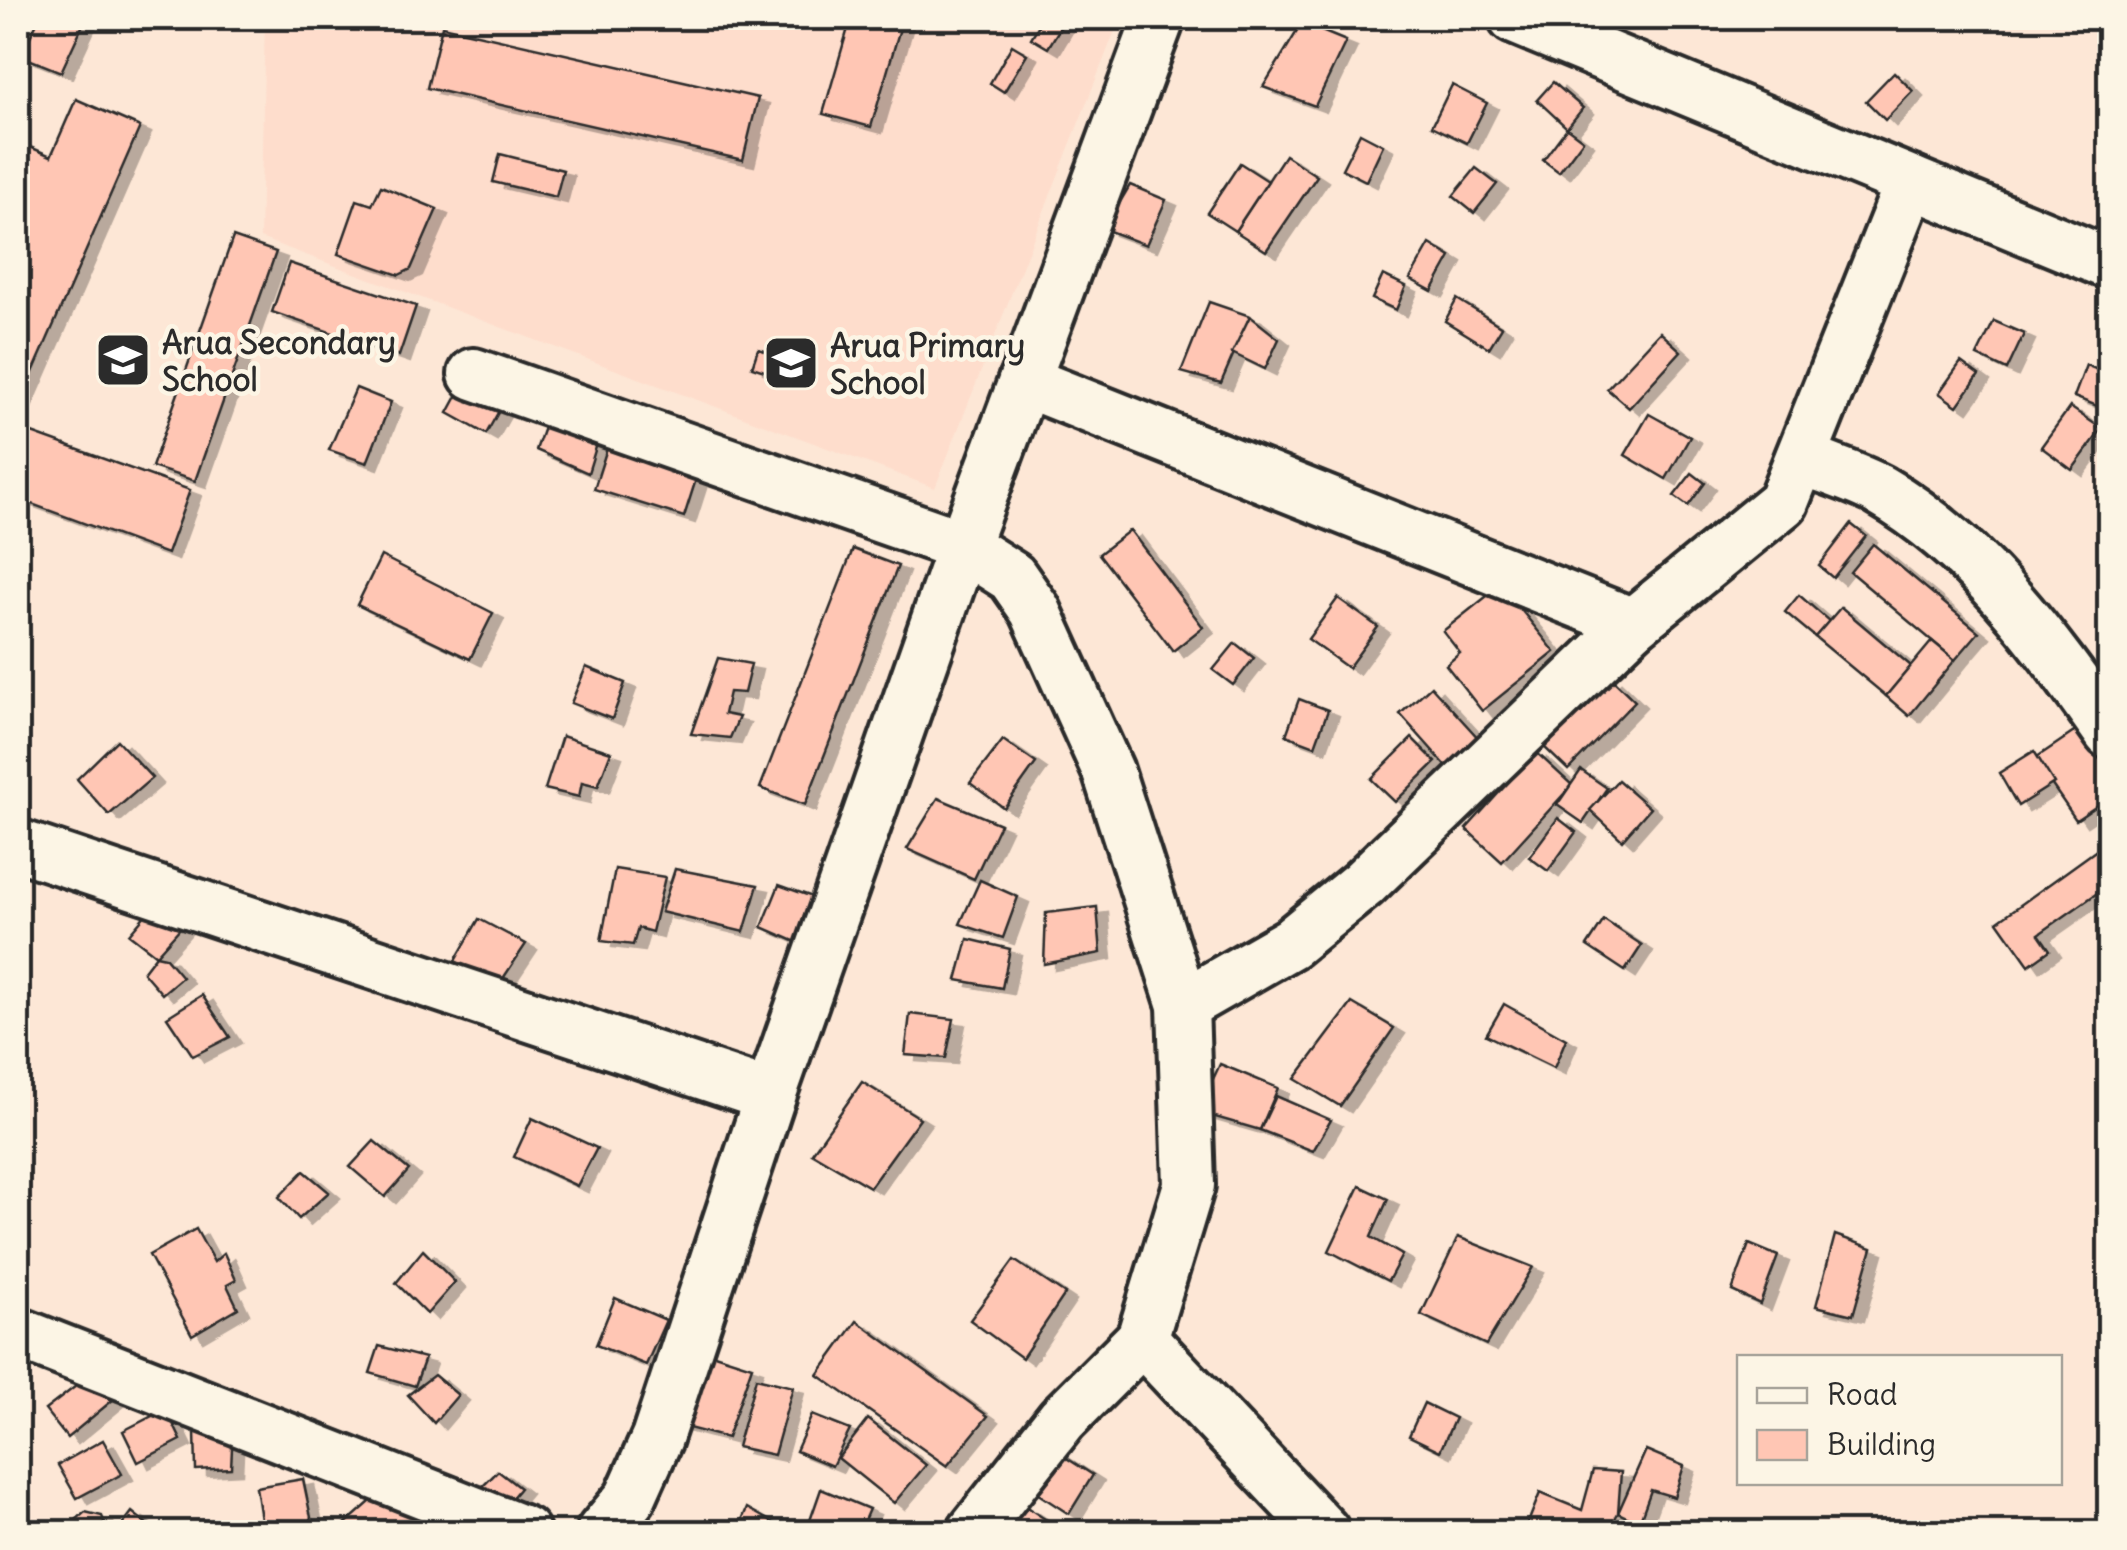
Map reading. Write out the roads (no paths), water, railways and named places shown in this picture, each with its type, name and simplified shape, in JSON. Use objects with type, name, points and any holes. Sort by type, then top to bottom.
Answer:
[{"type":"street","points":[[602,1532],[630,1498],[656,1438],[770,1096],[963,546],[1158,18]]},
{"type":"street","points":[[1514,18],[2110,264]]},
{"type":"street","points":[[1183,1005],[1291,944],[1363,884],[1633,624],[1783,502],[1911,182]]},
{"type":"street","points":[[474,374],[963,546],[1012,578],[1034,610],[1108,771],[1183,1005],[1189,1184],[1142,1339],[1062,1418],[973,1532]]},
{"type":"street","points":[[1024,381],[1633,624]]},
{"type":"street","points":[[1801,458],[1878,490],[1953,545],[2039,632],[2110,733]]},
{"type":"street","points":[[18,845],[770,1096]]},
{"type":"street","points":[[18,1333],[524,1532]]},
{"type":"street","points":[[1142,1339],[1324,1532]]},
{"type":"place","name":"Arua Secondary School","points":[[123,360]]},
{"type":"place","name":"Arua Primary School","points":[[791,363]]}]
